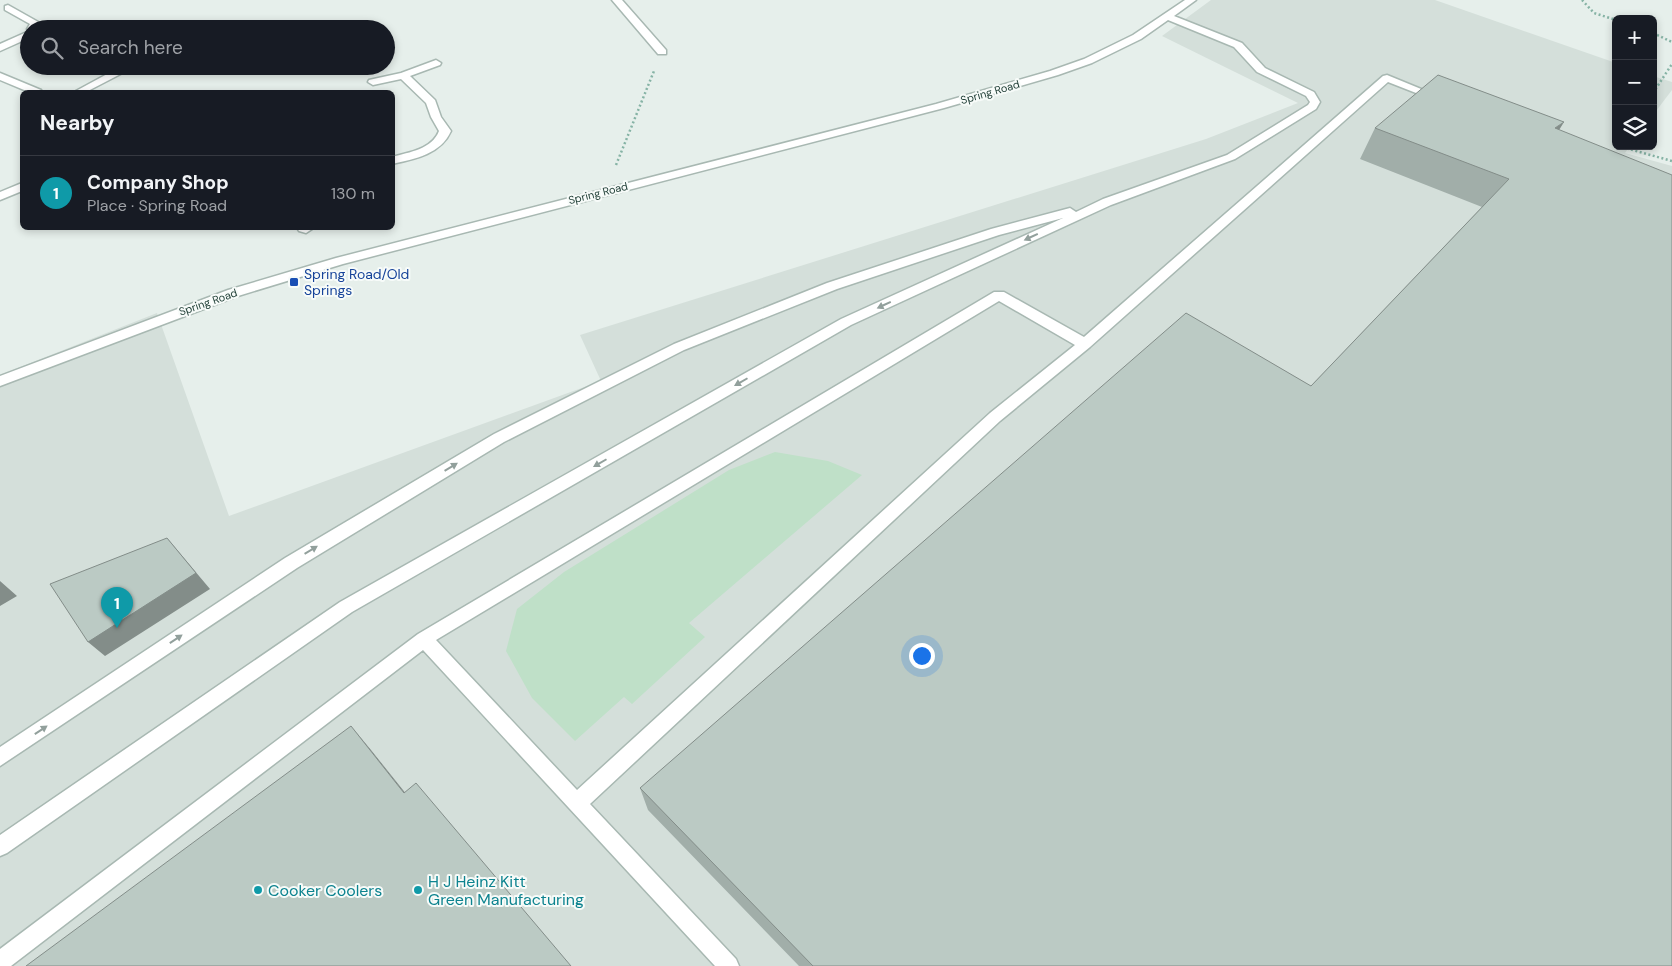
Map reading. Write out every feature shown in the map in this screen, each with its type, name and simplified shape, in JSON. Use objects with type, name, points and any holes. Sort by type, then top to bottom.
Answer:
[{"type":"street","points":[[617,0],[662,52]]},
{"type":"street","name":"Spring Road","points":[[0,381],[233,293],[340,261],[1008,88],[1104,54],[1138,37],[1191,0]]},
{"type":"street","points":[[8,8],[30,20]]},
{"type":"street","points":[[0,757],[290,563],[499,438],[671,351],[841,283],[995,232],[1107,202],[1232,157],[1312,107],[1315,102],[1310,94],[1261,70],[1238,46],[1169,17]]},
{"type":"street","points":[[0,48],[20,38]]},
{"type":"street","points":[[373,82],[404,75],[436,63]]},
{"type":"street","points":[[83,90],[113,75]]},
{"type":"street","points":[[395,159],[438,144],[444,137],[445,130],[436,117],[431,102],[404,75]]},
{"type":"street","points":[[0,76],[32,90]]},
{"type":"street","points":[[577,803],[995,417],[1085,344],[1387,78],[1451,104]]},
{"type":"street","points":[[0,196],[20,188]]},
{"type":"street","points":[[0,846],[346,608],[846,322],[1107,202]]},
{"type":"street","points":[[0,962],[424,639],[999,295],[1085,344]]},
{"type":"street","points":[[424,639],[728,966]]},
{"type":"path","points":[[1582,0],[1594,13],[1612,19]]},
{"type":"path","points":[[1657,35],[1672,42]]},
{"type":"path","points":[[606,191],[662,52]]},
{"type":"path","points":[[1657,87],[1672,64]]},
{"type":"path","points":[[1632,150],[1672,161]]},
{"type":"shaded area","points":[[1211,0],[1435,0],[1612,62],[1612,150],[1627,150],[1625,153],[1672,166],[1672,966],[0,966],[0,375],[157,313],[229,516],[601,381],[580,335],[1206,139],[1298,103],[1162,36]]},
{"type":"shaded area","points":[[1657,77],[1672,82],[1672,90],[1657,110]]},
{"type":"green space","points":[[775,452],[828,461],[862,475],[689,623],[705,637],[632,704],[624,697],[575,741],[532,698],[506,651],[517,609],[564,572],[729,470]]},
{"type":"building","points":[[1438,75],[1564,122],[1555,128],[1672,175],[1672,966],[813,966],[640,788],[1186,313],[1311,386],[1509,179],[1375,128]]},
{"type":"building","points":[[167,538],[196,573],[88,642],[50,584]]},
{"type":"building","points":[[351,726],[404,793],[416,783],[571,966],[26,966]]},
{"type":"place","name":"Spring Road/Old Springs","points":[[294,282]]},
{"type":"place","name":"Company Shop","points":[[117,628]]},
{"type":"place","name":"Cooker Coolers","points":[[258,890]]},
{"type":"place","name":"H J Heinz Kitt Green Manufacturing","points":[[418,890]]}]
